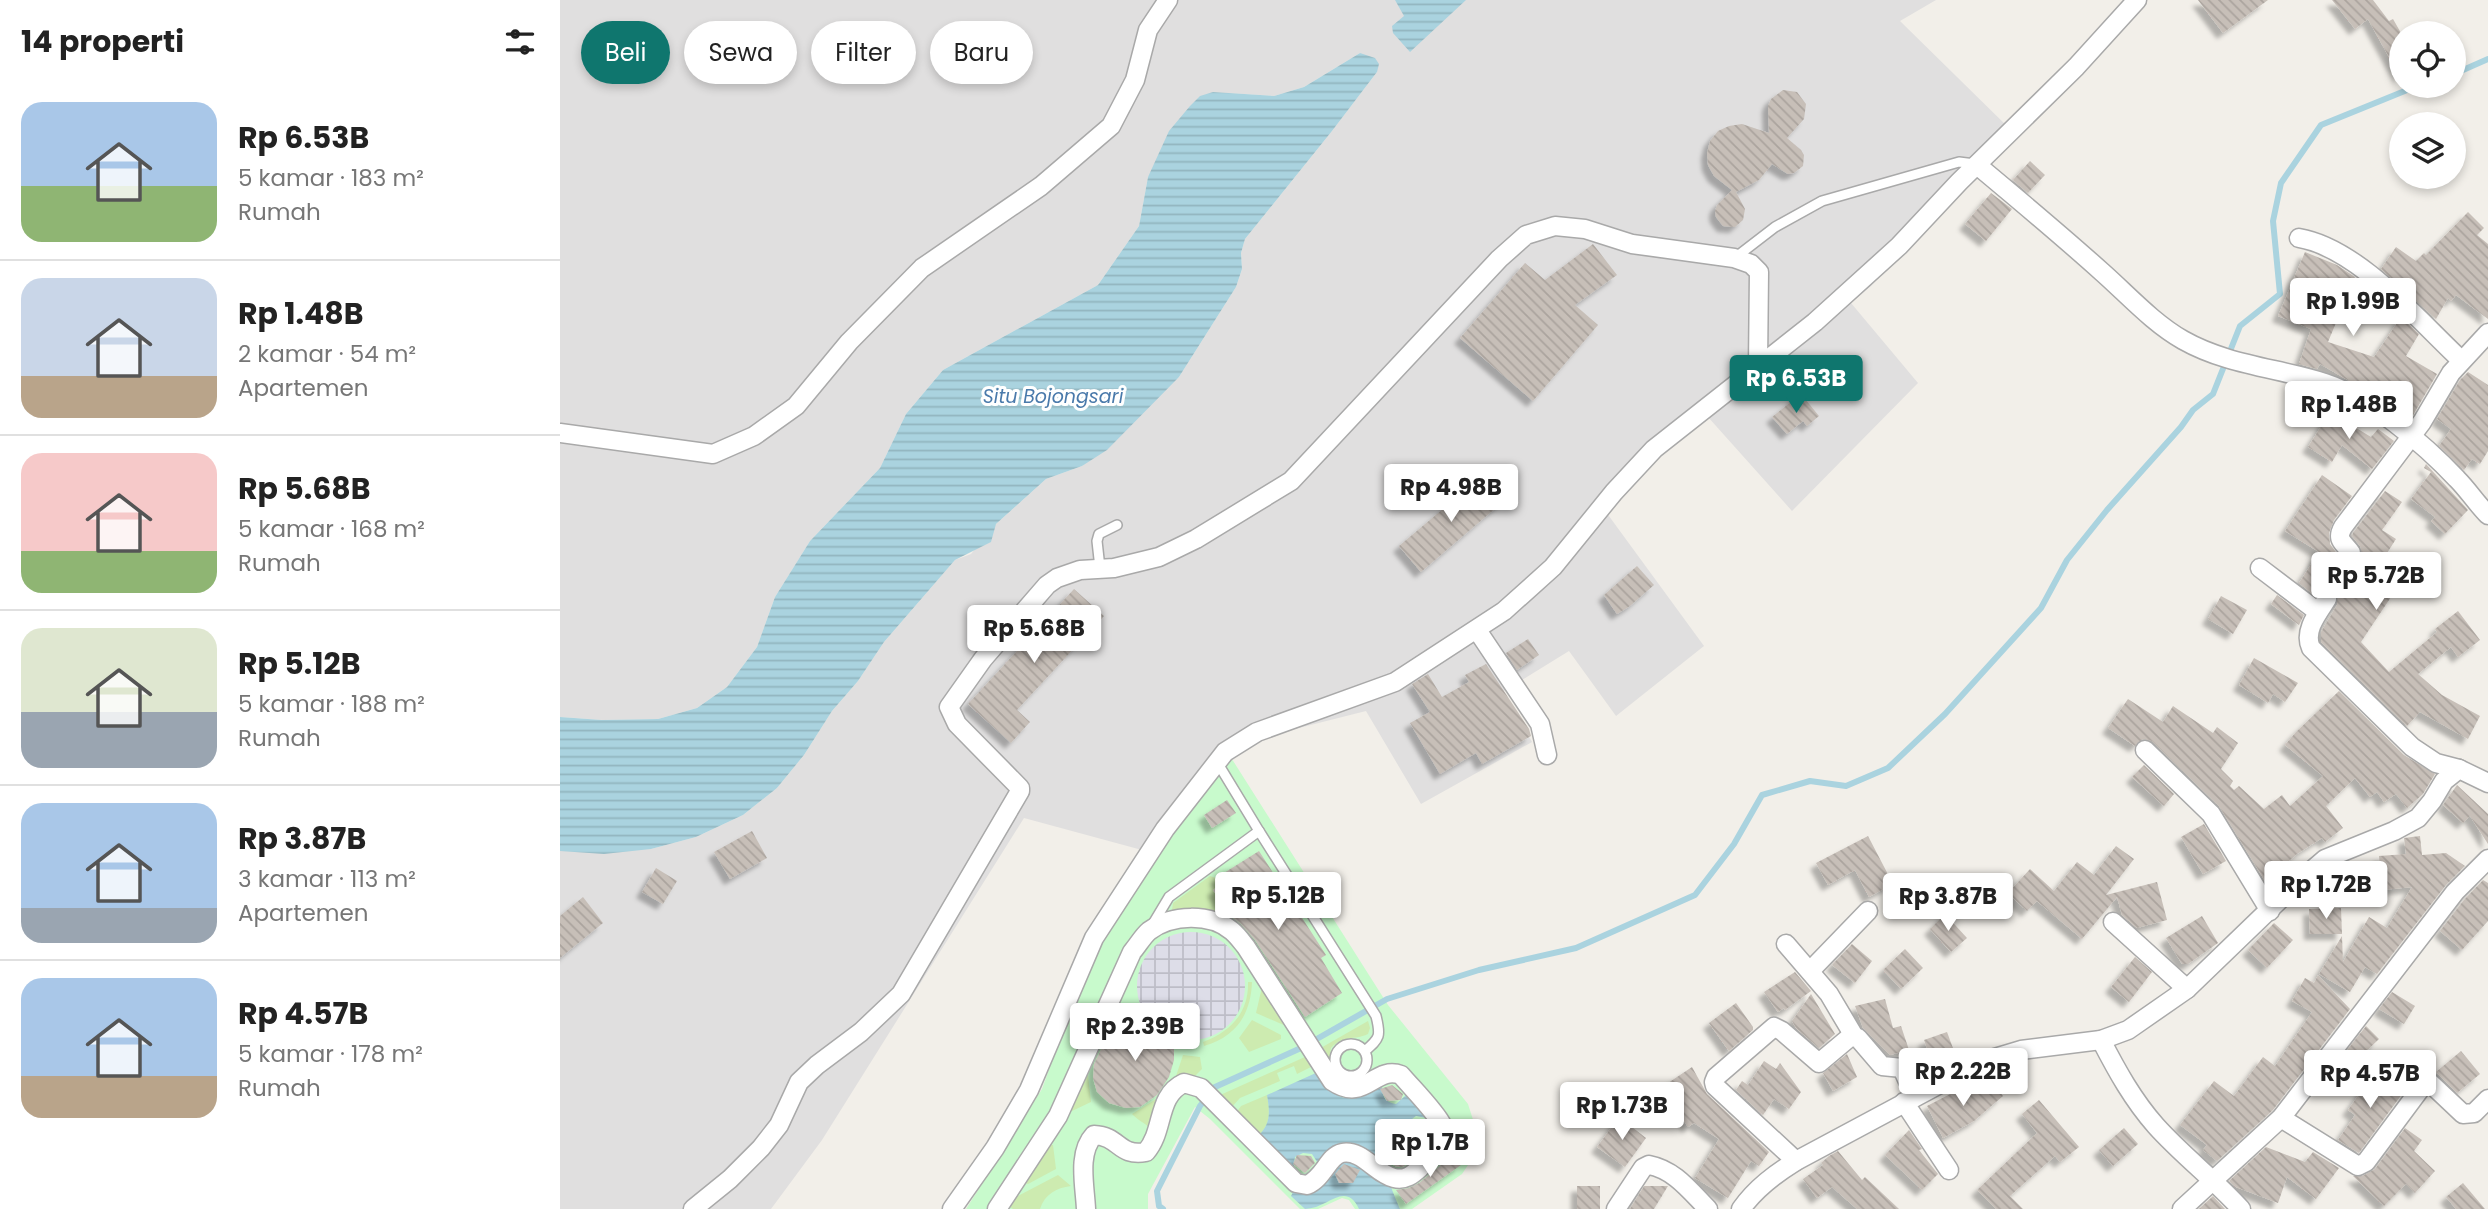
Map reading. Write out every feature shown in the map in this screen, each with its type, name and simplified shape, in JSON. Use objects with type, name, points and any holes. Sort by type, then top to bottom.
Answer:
[{"type":"street","points":[[560,433],[713,454],[754,436],[796,406],[849,342],[922,268],[1041,186],[1111,126],[1135,80],[1148,30],[1168,0]]},
{"type":"street","points":[[953,1209],[995,1148],[1029,1090],[1094,938],[1165,829],[1225,752],[1257,732],[1395,682],[1477,630],[1538,582],[1654,449],[1815,322],[1899,246],[2077,67],[2137,0]]},
{"type":"street","points":[[1977,165],[2165,328],[2196,347],[2223,358],[2312,379],[2364,401],[2411,437],[2459,481],[2488,515]]},
{"type":"street","points":[[693,1209],[730,1179],[761,1148],[779,1125],[799,1082],[817,1065],[862,1032],[901,994],[1020,791],[957,724],[949,707],[970,676],[1047,586],[1067,573],[1139,564],[1168,553],[1291,481],[1499,259],[1527,235],[1555,226],[1584,229],[1632,244],[1734,258],[1751,264],[1759,272],[1758,365]]},
{"type":"street","points":[[2299,238],[2326,245],[2357,265],[2401,301],[2461,360]]},
{"type":"street","points":[[2342,575],[2349,565],[2351,553],[2340,540],[2340,532],[2411,437],[2461,360],[2484,343]]},
{"type":"street","points":[[2260,568],[2323,606],[2308,636],[2308,643],[2315,653],[2412,747],[2436,763],[2459,769],[2488,783]]},
{"type":"street","points":[[1477,630],[1540,724],[1547,755]]},
{"type":"street","points":[[2145,750],[2211,814],[2270,911]]},
{"type":"street","points":[[1741,1209],[1751,1195],[1796,1161],[1981,1062],[2021,1050],[2101,1040],[2128,1030],[2187,989],[2325,859],[2394,831],[2418,818],[2427,810],[2444,781],[2459,769]]},
{"type":"street","points":[[2182,1209],[2281,1118],[2455,892],[2488,859]]},
{"type":"street","points":[[1810,971],[1868,911]]},
{"type":"street","points":[[997,1209],[1058,1116],[1132,952],[1148,931],[1170,920],[1193,918],[1216,922],[1232,931],[1246,947],[1332,1081],[1341,1088],[1360,1089],[1394,1072],[1401,1075],[1442,1126],[1444,1137],[1435,1155],[1409,1177],[1391,1178],[1350,1153],[1334,1157],[1321,1176],[1307,1185],[1296,1183],[1201,1088],[1184,1083],[1174,1087],[1167,1096],[1156,1136],[1146,1152],[1125,1152],[1104,1135],[1094,1135],[1087,1142],[1084,1154],[1086,1209]]},
{"type":"street","points":[[2113,922],[2187,989]]},
{"type":"street","points":[[1786,944],[1839,1007],[1854,1036],[1882,1066],[1902,1068],[1909,1100],[1949,1170]]},
{"type":"street","points":[[1796,1161],[1715,1086],[1714,1082],[1774,1027],[1819,1063],[1854,1036]]},
{"type":"street","points":[[2101,1040],[2137,1103],[2157,1127],[2215,1180],[2241,1209]]},
{"type":"street","points":[[2281,1118],[2358,1166],[2366,1162],[2427,1080],[2463,1115],[2474,1113],[2488,1099]]},
{"type":"street","points":[[1616,1209],[1643,1168],[1649,1165],[1665,1170],[1680,1180],[1708,1209]]},
{"type":"lane","points":[[1734,258],[1775,227],[1822,201],[1959,162],[1977,165]]},
{"type":"lane","points":[[1101,568],[1097,541],[1099,534],[1118,525]]},
{"type":"lane","points":[[1217,762],[1376,1016],[1380,1031],[1377,1040],[1365,1051]]},
{"type":"lane","points":[[1148,931],[1169,897],[1259,831]]},
{"type":"shaded area","points":[[560,0],[1936,0],[1900,21],[2012,131],[1871,286],[1851,303],[1918,383],[1792,511],[1708,417],[1644,457],[1606,512],[1704,646],[1616,716],[1569,651],[1504,691],[1532,742],[1421,804],[1366,711],[1271,735],[1230,756],[1153,853],[1024,818],[822,1140],[771,1209],[560,1209],[560,851],[651,849],[696,837],[743,815],[777,788],[804,755],[832,711],[858,681],[884,642],[955,560],[971,554],[996,524],[1046,479],[1082,466],[1179,377],[1236,287],[1242,269],[1241,253],[1245,239],[1377,72],[1360,53],[1304,87],[1274,96],[1213,92],[1148,177],[1139,226],[1098,285],[943,370],[906,414],[880,468],[810,541],[775,597],[757,647],[727,687],[697,708],[658,719],[602,720],[560,717]]},
{"type":"shaded area","points":[[1191,932],[1212,936],[1229,948],[1241,965],[1245,986],[1241,1007],[1229,1024],[1212,1036],[1191,1040],[1170,1036],[1153,1024],[1141,1007],[1137,986],[1141,965],[1153,948],[1170,936]]},
{"type":"green space","points":[[1230,756],[1388,1005],[1468,1104],[1476,1129],[1475,1148],[1470,1162],[1462,1174],[1412,1209],[1355,1209],[1349,1200],[1342,1198],[1318,1209],[1300,1209],[1195,1107],[1148,1194],[1148,1209],[966,1209],[1042,1089],[1071,1008],[1103,940],[1153,853]]},
{"type":"green space","points":[[1210,876],[1216,878],[1221,885],[1214,891],[1236,926],[1172,910],[1173,903]]},
{"type":"green space","points":[[1248,982],[1252,982],[1251,994],[1240,1023],[1225,1037],[1204,1046],[1203,1042],[1222,1033],[1236,1020],[1245,1003]]},
{"type":"green space","points":[[1262,987],[1286,1026],[1256,1013]]},
{"type":"green space","points":[[1252,1020],[1281,1035],[1281,1039],[1249,1052],[1239,1038]]},
{"type":"green space","points":[[1368,1021],[1368,1034],[1344,1039],[1331,1048],[1328,1066],[1319,1049]]},
{"type":"green space","points":[[1183,1055],[1200,1057],[1202,1069],[1193,1078],[1176,1076]]},
{"type":"green space","points":[[1307,1056],[1313,1066],[1297,1074],[1294,1066],[1277,1073],[1280,1081],[1240,1098],[1230,1109],[1218,1096]]},
{"type":"green space","points":[[1086,1074],[1091,1102],[1069,1111]]},
{"type":"green space","points":[[1267,1095],[1268,1118],[1257,1137],[1236,1113],[1241,1106]]},
{"type":"green space","points":[[1156,1099],[1159,1100],[1151,1129],[1132,1114]]},
{"type":"green space","points":[[1048,1144],[1053,1145],[1056,1169],[1028,1184],[1025,1183],[1024,1181]]},
{"type":"green space","points":[[1058,1175],[1071,1186],[1052,1193],[1040,1209],[1013,1209],[1006,1204],[1010,1200]]},
{"type":"water","points":[[1395,0],[1466,0],[1410,52],[1393,33],[1392,26],[1404,16]]},
{"type":"water","name":"Situ Bojongsari","points":[[1360,53],[1375,58],[1379,64],[1377,72],[1245,239],[1241,253],[1242,269],[1236,287],[1179,377],[1107,450],[1082,466],[1046,479],[996,524],[991,542],[955,560],[884,642],[858,681],[832,711],[804,755],[777,788],[743,815],[696,837],[651,849],[604,854],[560,851],[560,717],[602,720],[658,719],[697,708],[727,687],[757,647],[775,597],[810,541],[880,468],[906,414],[943,370],[1098,285],[1139,226],[1148,177],[1169,131],[1190,106],[1200,96],[1213,92],[1274,96],[1304,87]]},
{"type":"water","points":[[1318,1072],[1331,1091],[1346,1098],[1362,1096],[1382,1087],[1385,1099],[1396,1104],[1405,1096],[1405,1088],[1431,1119],[1416,1116],[1406,1126],[1408,1144],[1425,1155],[1411,1167],[1408,1155],[1397,1148],[1385,1158],[1389,1181],[1400,1209],[1359,1209],[1354,1201],[1342,1196],[1305,1209],[1291,1196],[1294,1190],[1317,1188],[1328,1179],[1312,1154],[1303,1153],[1295,1157],[1293,1171],[1257,1137],[1268,1118],[1267,1095]]},
{"type":"building","points":[[2198,0],[2268,0],[2223,33]]},
{"type":"building","points":[[2332,0],[2373,0],[2389,21],[2389,57],[2368,19],[2355,29]]},
{"type":"building","points":[[1783,90],[1797,92],[1806,104],[1804,119],[1787,138],[1804,155],[1803,166],[1788,174],[1772,164],[1759,180],[1736,192],[1745,209],[1743,220],[1735,227],[1723,226],[1715,211],[1717,205],[1732,190],[1714,176],[1708,165],[1710,141],[1718,131],[1742,124],[1769,133],[1768,106],[1771,99]]},
{"type":"building","points":[[2030,161],[2045,175],[2028,193],[2013,180]]},
{"type":"building","points":[[1991,193],[2012,209],[1986,241],[1965,224]]},
{"type":"building","points":[[2468,212],[2484,228],[2477,235],[2488,244],[2488,319],[2456,295],[2451,301],[2448,298],[2436,319],[2381,269],[2396,247],[2416,261],[2424,253],[2426,255]]},
{"type":"building","points":[[1593,244],[1617,275],[1575,305],[1598,325],[1533,401],[1460,338],[1525,263],[1545,280]]},
{"type":"building","points":[[2305,252],[2337,265],[2355,277],[2328,342],[2374,357],[2401,317],[2388,308],[2389,306],[2399,315],[2419,334],[2406,356],[2437,374],[2412,417],[2320,364],[2317,369],[2299,364],[2311,329],[2278,316]]},
{"type":"building","points":[[2468,372],[2488,385],[2488,451],[2480,464],[2472,459],[2464,470],[2439,446],[2451,429],[2437,419],[2460,380]]},
{"type":"building","points":[[1801,394],[1819,416],[1807,426],[1803,421],[1787,434],[1772,417]]},
{"type":"building","points":[[2330,412],[2371,437],[2378,429],[2394,441],[2372,469],[2342,445],[2332,462],[2308,447]]},
{"type":"building","points":[[2426,464],[2468,510],[2445,534],[2431,521],[2435,517],[2411,499],[2431,472],[2424,468]]},
{"type":"building","points":[[2322,475],[2352,496],[2334,520],[2329,533],[2330,544],[2339,556],[2331,579],[2340,586],[2351,582],[2360,567],[2362,554],[2360,546],[2352,536],[2353,533],[2385,491],[2402,502],[2382,530],[2396,539],[2375,572],[2380,575],[2376,583],[2393,594],[2361,642],[2389,672],[2458,611],[2480,640],[2458,657],[2451,647],[2418,674],[2442,695],[2480,716],[2468,739],[2420,712],[2407,726],[2321,642],[2321,632],[2337,605],[2337,595],[2334,590],[2327,588],[2321,589],[2315,596],[2299,583],[2319,552],[2285,531]]},
{"type":"building","points":[[1482,476],[1504,501],[1421,572],[1399,546]]},
{"type":"building","points":[[1637,566],[1654,585],[1617,614],[1604,595]]},
{"type":"building","points":[[1074,589],[1104,616],[1017,710],[1030,722],[1011,743],[968,704]]},
{"type":"building","points":[[2277,595],[2304,615],[2299,625],[2271,604]]},
{"type":"building","points":[[2221,596],[2247,610],[2233,634],[2208,619]]},
{"type":"building","points":[[1528,639],[1539,655],[1517,670],[1506,653]]},
{"type":"building","points":[[2254,658],[2298,683],[2285,702],[2273,694],[2268,703],[2239,685]]},
{"type":"building","points":[[1486,664],[1531,736],[1482,764],[1476,753],[1440,774],[1410,723],[1430,712],[1412,684],[1428,674],[1442,697],[1469,682],[1465,675]]},
{"type":"building","points":[[2339,691],[2404,755],[2435,774],[2423,794],[2407,808],[2396,794],[2384,802],[2377,792],[2370,797],[2355,778],[2326,806],[2343,828],[2325,842],[2322,838],[2297,854],[2265,881],[2219,806],[2152,741],[2143,739],[2135,746],[2108,728],[2128,699],[2163,722],[2173,706],[2213,733],[2217,727],[2238,743],[2221,769],[2233,781],[2230,786],[2234,790],[2239,786],[2264,809],[2282,795],[2290,806],[2323,776],[2285,745]]},
{"type":"building","points":[[2144,765],[2174,794],[2164,806],[2132,777]]},
{"type":"building","points":[[2457,785],[2488,814],[2488,844],[2470,816],[2463,823],[2443,805]]},
{"type":"building","points":[[1227,800],[1236,813],[1212,828],[1204,815]]},
{"type":"building","points":[[2204,824],[2226,861],[2203,874],[2181,837]]},
{"type":"building","points":[[752,831],[767,858],[730,879],[714,852]]},
{"type":"building","points":[[1868,836],[1893,884],[1869,897],[1855,870],[1828,885],[1816,863]]},
{"type":"building","points":[[2420,836],[2422,855],[2446,853],[2465,866],[2446,885],[2377,974],[2365,967],[2350,992],[2319,974],[2342,936],[2343,962],[2369,917],[2387,928],[2412,887],[2382,890],[2379,856],[2406,854],[2404,838]]},
{"type":"building","points":[[2116,846],[2134,859],[2106,895],[2157,882],[2167,920],[2137,928],[2122,915],[2117,897],[2082,939],[2037,901],[2027,911],[2008,893],[2030,869],[2054,891],[2077,862],[2094,875]]},
{"type":"building","points":[[1259,851],[1326,955],[1321,958],[1342,993],[1305,1017],[1255,940],[1230,916],[1213,890],[1221,885],[1216,878]]},
{"type":"building","points":[[656,868],[677,881],[663,904],[642,892]]},
{"type":"building","points":[[2483,880],[2488,883],[2488,921],[2462,950],[2440,931]]},
{"type":"building","points":[[583,897],[603,923],[560,958],[560,916]]},
{"type":"building","points":[[2341,908],[2342,934],[2310,934],[2309,909]]},
{"type":"building","points":[[1945,914],[1967,938],[1951,952],[1930,929]]},
{"type":"building","points":[[2202,916],[2218,943],[2188,964],[2182,964],[2166,938]]},
{"type":"building","points":[[2274,923],[2293,940],[2267,968],[2248,950]]},
{"type":"building","points":[[1852,944],[1872,961],[1855,983],[1832,965]]},
{"type":"building","points":[[1905,949],[1923,968],[1901,989],[1883,970]]},
{"type":"building","points":[[2135,957],[2152,972],[2129,1002],[2111,987]]},
{"type":"building","points":[[1795,972],[1811,991],[1778,1012],[1764,992]]},
{"type":"building","points":[[2318,975],[2350,1009],[2273,1110],[2217,1161],[2203,1150],[2207,1145],[2180,1125],[2214,1081],[2234,1096],[2263,1057],[2275,1066],[2312,1012],[2292,1001],[2305,978],[2314,983]]},
{"type":"building","points":[[2392,992],[2415,1006],[2404,1024],[2379,1009]]},
{"type":"building","points":[[1811,994],[1835,1034],[1819,1048],[1796,1028],[1792,1021]]},
{"type":"building","points":[[1885,999],[1893,1028],[1901,1026],[1909,1050],[1890,1055],[1863,1028],[1855,1006]]},
{"type":"building","points":[[1736,1003],[1753,1030],[1729,1051],[1709,1023]]},
{"type":"building","points":[[1174,1018],[1174,1060],[1169,1077],[1157,1095],[1140,1107],[1126,1108],[1109,1103],[1097,1092],[1093,1078],[1094,1064],[1105,1041],[1123,1024]]},
{"type":"building","points":[[2366,1026],[2379,1039],[2353,1064],[2344,1054]]},
{"type":"building","points":[[1947,1032],[1957,1059],[1934,1068],[1924,1040]]},
{"type":"building","points":[[2461,1051],[2480,1074],[2457,1093],[2436,1072]]},
{"type":"building","points":[[1847,1054],[1857,1077],[1833,1091],[1823,1073]]},
{"type":"building","points":[[1764,1061],[1776,1069],[1780,1063],[1801,1092],[1789,1109],[1774,1099],[1763,1115],[1736,1090],[1742,1081],[1748,1085]]},
{"type":"building","points":[[1692,1067],[1707,1094],[1769,1152],[1759,1166],[1751,1161],[1728,1198],[1695,1178],[1719,1139],[1694,1123],[1688,1127],[1662,1087]]},
{"type":"building","points":[[2376,1070],[2405,1090],[2359,1153],[2338,1140],[2355,1115],[2348,1110]]},
{"type":"building","points":[[1983,1080],[1990,1080],[2003,1096],[1974,1121],[1943,1138],[1927,1106],[1956,1091],[1960,1100]]},
{"type":"building","points":[[1392,1085],[1403,1094],[1401,1100],[1387,1101],[1380,1089]]},
{"type":"building","points":[[2039,1100],[2079,1147],[2060,1162],[2055,1156],[2010,1196],[2023,1209],[1996,1209],[1977,1190],[2037,1133],[2022,1114]]},
{"type":"building","points":[[1619,1117],[1646,1138],[1625,1167],[1597,1147]]},
{"type":"building","points":[[1421,1119],[1425,1120],[1432,1132],[1427,1147],[1403,1167],[1385,1161],[1389,1150],[1403,1153],[1409,1127]]},
{"type":"building","points":[[2124,1128],[2138,1144],[2113,1166],[2099,1150]]},
{"type":"building","points":[[2405,1128],[2422,1140],[2414,1151],[2435,1171],[2415,1193],[2406,1184],[2384,1206],[2353,1176],[2362,1176],[2375,1169]]},
{"type":"building","points":[[1455,1130],[1472,1132],[1470,1149],[1453,1147]]},
{"type":"building","points":[[1909,1130],[1922,1149],[1919,1150],[1938,1174],[1922,1190],[1885,1155]]},
{"type":"building","points":[[2266,1147],[2305,1162],[2313,1152],[2339,1168],[2316,1199],[2287,1177],[2278,1203],[2236,1187],[2229,1181]]},
{"type":"building","points":[[1451,1151],[1461,1165],[1406,1204],[1396,1190],[1419,1183],[1441,1165]]},
{"type":"building","points":[[1838,1151],[1862,1180],[1865,1177],[1899,1209],[1857,1209],[1832,1187],[1817,1198],[1803,1179]]},
{"type":"building","points":[[1297,1155],[1311,1156],[1315,1163],[1305,1173],[1293,1164]]},
{"type":"building","points":[[1344,1164],[1360,1170],[1353,1183],[1339,1183],[1335,1174]]},
{"type":"building","points":[[2463,1183],[2485,1209],[2456,1209],[2446,1197]]},
{"type":"building","points":[[1577,1186],[1600,1186],[1600,1209],[1577,1209]]},
{"type":"building","points":[[1644,1186],[1668,1186],[1654,1209],[1630,1209]]},
{"type":"building","points":[[2213,1196],[2225,1209],[2199,1209]]},
{"type":"waterway","points":[[2466,69],[2488,59]]},
{"type":"waterway","points":[[1163,1209],[1159,1206],[1157,1191],[1200,1106],[1215,1087],[1301,1048],[1387,999],[1479,970],[1576,948],[1695,895],[1734,844],[1762,795],[1810,781],[1846,786],[1888,768],[1945,714],[2041,608],[2067,560],[2107,510],[2193,410],[2213,394],[2240,326],[2280,294],[2273,221],[2281,183],[2321,125],[2389,97]]},
{"type":"tunnel","points":[[2327,599],[2342,575]]}]
